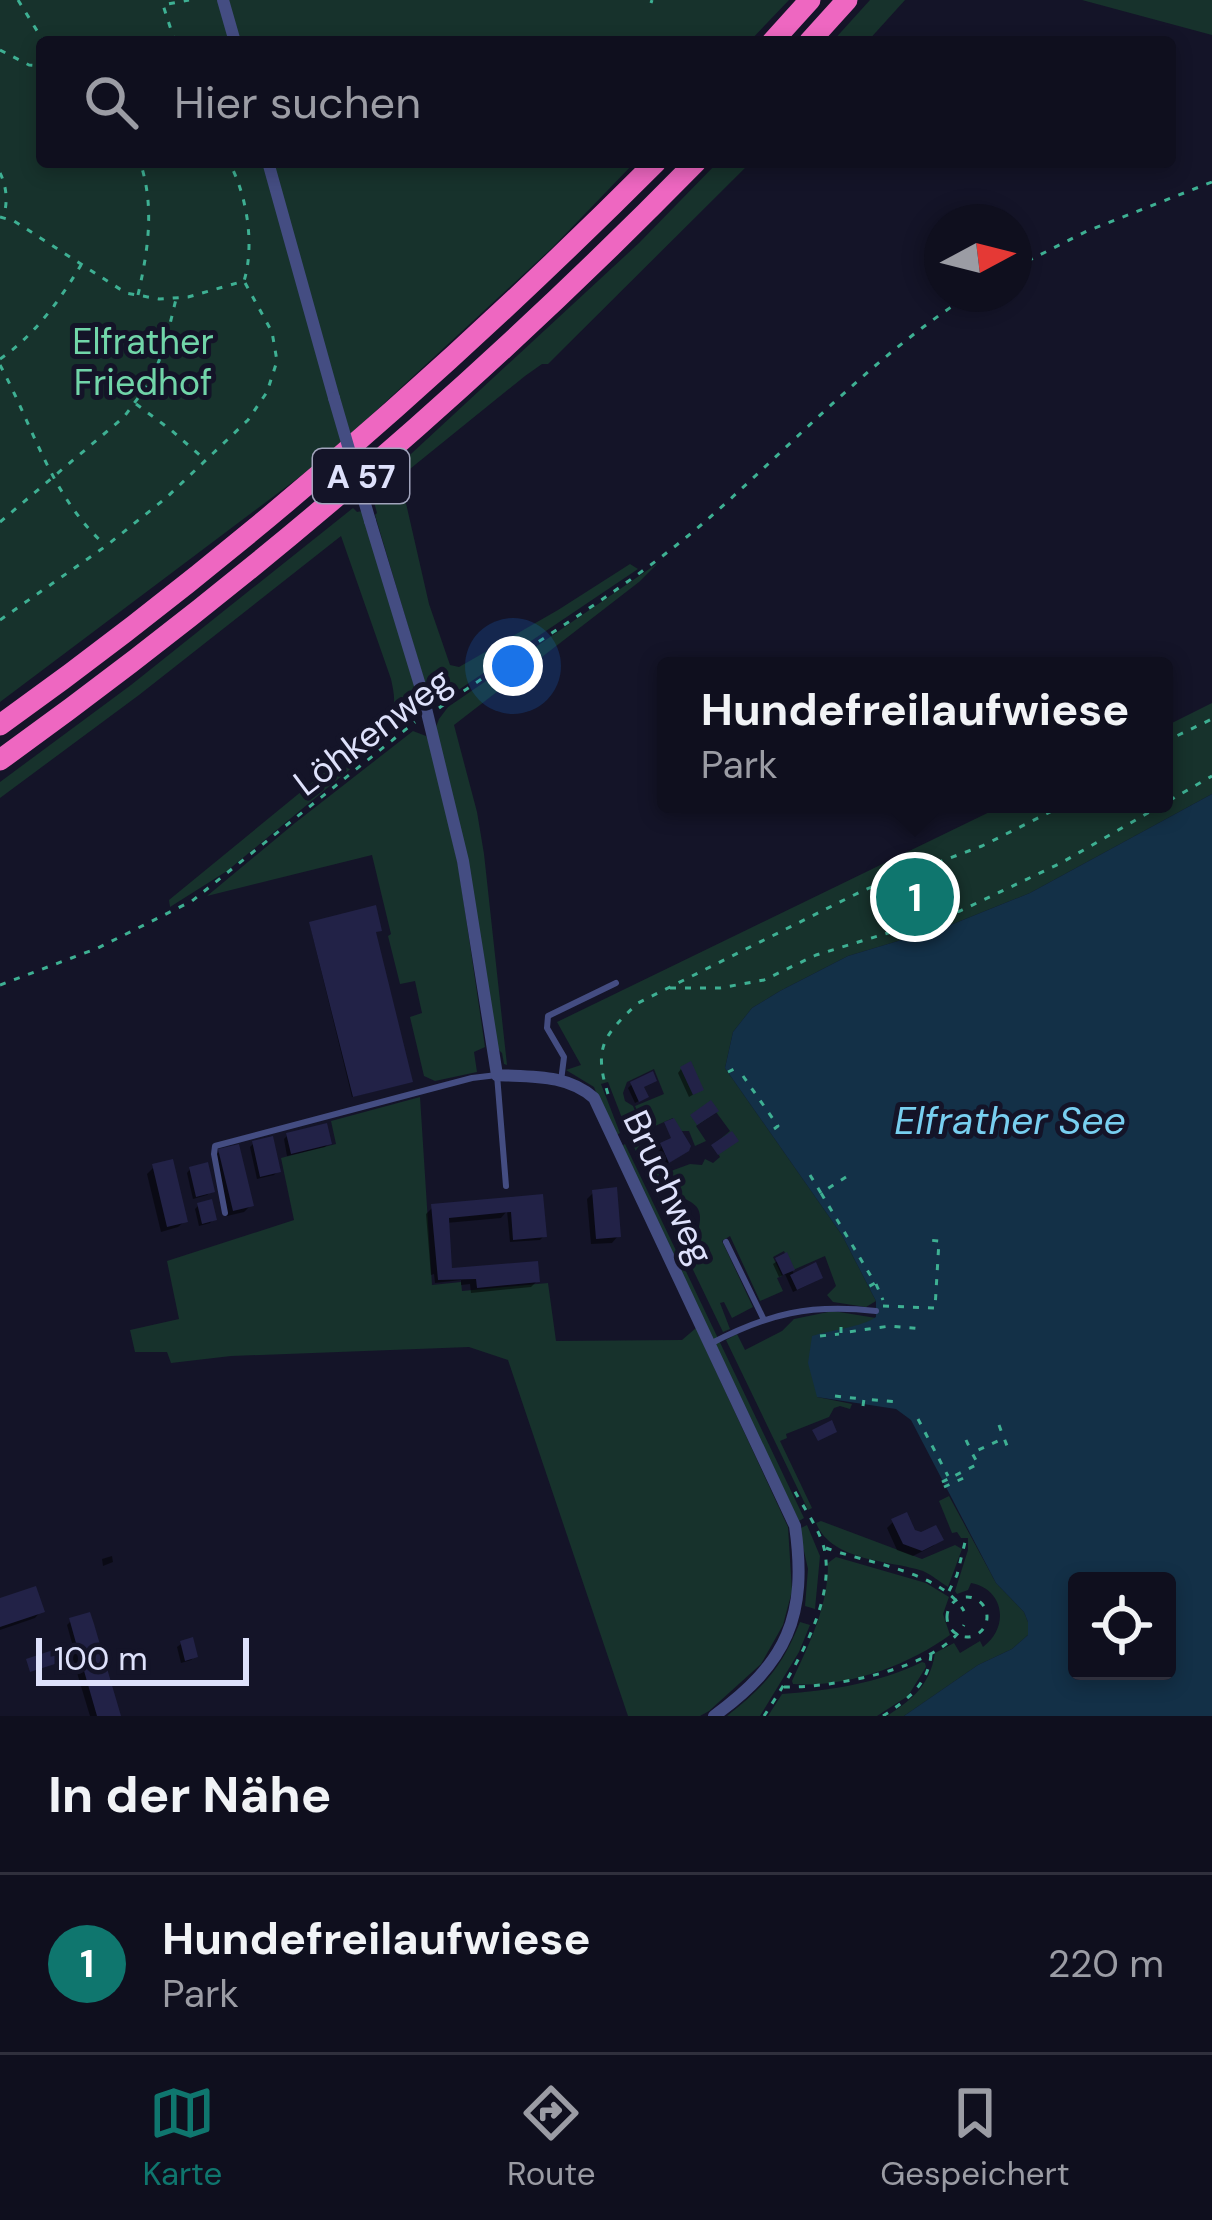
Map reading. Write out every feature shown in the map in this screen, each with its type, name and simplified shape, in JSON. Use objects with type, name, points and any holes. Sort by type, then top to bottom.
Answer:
[{"type":"highway","points":[[777,36],[810,0]]},
{"type":"highway","points":[[814,36],[847,0]]},
{"type":"highway","name":"A 57","points":[[0,725],[231,550],[362,439],[650,168]]},
{"type":"highway","name":"A 57","points":[[0,760],[249,571],[371,468],[585,274],[690,168]]},
{"type":"street","points":[[223,0],[233,36]]},
{"type":"street","points":[[270,168],[427,715],[463,861],[497,1075],[561,1081]]},
{"type":"street","name":"Bruchweg","points":[[561,1081],[580,1086],[594,1098],[796,1526],[801,1562],[798,1601],[788,1634],[769,1668],[714,1716]]},
{"type":"lane","points":[[561,1081],[564,1057],[547,1028],[548,1016],[616,983]]},
{"type":"lane","points":[[225,1213],[215,1146],[497,1075],[506,1186]]},
{"type":"lane","points":[[727,1242],[764,1320]]},
{"type":"lane","points":[[710,1344],[764,1320],[804,1309],[876,1308]]},
{"type":"path","points":[[18,0],[40,36]]},
{"type":"path","points":[[173,36],[163,5],[189,0]]},
{"type":"path","points":[[0,50],[36,66]]},
{"type":"path","points":[[138,296],[150,208],[141,168]]},
{"type":"path","points":[[0,620],[166,499],[248,420],[267,392],[277,361],[272,332],[244,281],[248,235],[232,168]]},
{"type":"path","points":[[0,173],[5,184],[2,217],[126,293],[159,299],[188,297],[244,281]]},
{"type":"path","points":[[1032,259],[1087,231],[1212,182]]},
{"type":"path","points":[[82,264],[51,310],[0,362],[52,478],[106,546]]},
{"type":"path","points":[[0,522],[124,417],[152,379],[176,298]]},
{"type":"path","name":"Löhkenweg","points":[[0,985],[98,948],[192,901],[427,715],[655,562],[879,363],[945,312]]},
{"type":"path","points":[[134,403],[205,460]]},
{"type":"path","points":[[1173,738],[1212,719]]},
{"type":"path","points":[[1173,798],[1212,776]]},
{"type":"path","points":[[614,1106],[598,1058],[612,1027],[638,1003],[864,890],[982,846],[1048,813]]},
{"type":"path","points":[[668,988],[720,988],[764,980],[816,955],[960,910],[1061,863],[1148,813]]},
{"type":"path","points":[[728,1072],[741,1066]]},
{"type":"path","points":[[743,1076],[779,1128],[770,1132]]},
{"type":"path","points":[[744,1095],[753,1088]]},
{"type":"path","points":[[757,1113],[766,1107]]},
{"type":"path","points":[[810,1174],[883,1300]]},
{"type":"path","points":[[815,1196],[846,1177]]},
{"type":"path","points":[[876,1308],[935,1308],[939,1241],[928,1240]]},
{"type":"path","points":[[868,1287],[875,1283]]},
{"type":"path","points":[[820,1336],[890,1326],[923,1330]]},
{"type":"path","points":[[835,1396],[898,1402]]},
{"type":"path","points":[[918,1419],[947,1476]]},
{"type":"path","points":[[999,1424],[1010,1450]]},
{"type":"path","points":[[972,1453],[1004,1438]]},
{"type":"path","points":[[966,1440],[977,1464],[943,1484],[968,1476]]},
{"type":"path","points":[[948,1592],[966,1538]]},
{"type":"path","points":[[824,1547],[923,1576],[957,1599],[964,1611]]},
{"type":"path","points":[[957,1599],[977,1599],[988,1616],[983,1630],[972,1637],[958,1635],[947,1621],[957,1599]]},
{"type":"path","points":[[782,1688],[855,1681],[909,1664],[958,1635],[964,1625]]},
{"type":"path","points":[[883,1716],[913,1694],[930,1667],[931,1652]]},
{"type":"green space","name":"Elfrather Friedhof","points":[[0,0],[789,0],[755,36],[36,36],[36,168],[629,168],[552,248],[326,457],[0,702]]},
{"type":"green space","points":[[870,0],[905,0],[872,36],[837,36]]},
{"type":"green space","points":[[1082,0],[1212,0],[1212,35]]},
{"type":"green space","points":[[712,168],[745,168],[548,364],[525,376],[400,477],[429,604],[450,665],[459,667],[630,564],[638,569],[451,695],[434,697],[423,677],[371,491],[639,243]]},
{"type":"green space","points":[[353,508],[362,511],[418,697],[416,708],[395,732],[227,871],[170,907],[169,900],[385,723],[392,712],[391,679],[341,536],[0,798],[0,782],[131,685]]},
{"type":"green space","points":[[658,563],[454,725],[484,854],[507,1065],[497,1048],[436,727],[448,707]]},
{"type":"green space","points":[[1212,703],[1212,794],[1030,893],[948,926],[848,956],[752,1008],[733,1032],[725,1068],[842,1235],[876,1301],[866,1307],[833,1302],[827,1295],[836,1286],[825,1256],[793,1270],[784,1251],[773,1257],[783,1291],[760,1301],[730,1236],[722,1241],[753,1307],[732,1318],[724,1302],[720,1303],[730,1329],[723,1332],[631,1141],[641,1137],[687,1234],[699,1227],[699,1213],[683,1198],[671,1171],[702,1165],[705,1159],[713,1163],[720,1157],[713,1145],[730,1131],[716,1112],[696,1126],[706,1141],[695,1146],[689,1131],[679,1131],[673,1118],[646,1130],[635,1106],[664,1094],[654,1069],[627,1082],[625,1101],[633,1106],[643,1130],[629,1136],[608,1082],[601,1084],[620,1133],[614,1136],[594,1087],[566,1070],[581,1065],[557,1022],[987,813],[1173,813],[1173,722]]},
{"type":"green space","points":[[413,731],[426,736],[432,748],[459,870],[485,1047],[474,1052],[477,1072],[435,1081],[424,1076],[410,1017],[422,1013],[415,981],[400,984],[372,855],[207,896]]},
{"type":"green space","points":[[420,1097],[432,1285],[461,1282],[462,1291],[548,1283],[556,1341],[682,1340],[696,1328],[788,1527],[792,1591],[783,1625],[761,1664],[700,1716],[628,1716],[508,1360],[469,1347],[231,1356],[171,1363],[167,1352],[135,1352],[130,1330],[179,1319],[167,1261],[294,1220],[281,1158],[336,1144],[331,1121]]},
{"type":"green space","points":[[625,1144],[804,1518],[799,1521],[620,1147]]},
{"type":"green space","points":[[833,1311],[876,1318],[865,1324],[817,1397],[852,1404],[850,1409],[834,1408],[829,1417],[786,1434],[780,1441],[812,1508],[808,1510],[726,1340],[737,1334],[745,1350],[782,1331],[794,1319]]},
{"type":"green space","points":[[949,1496],[996,1583],[1024,1612],[1028,1635],[904,1716],[887,1716],[919,1690],[935,1653],[954,1643],[960,1653],[980,1641],[983,1647],[1000,1620],[996,1601],[982,1587],[971,1583],[968,1590],[955,1591],[968,1538],[952,1533],[939,1501]]},
{"type":"green space","points":[[816,1523],[922,1559],[955,1545],[962,1549],[948,1587],[923,1571],[848,1552],[824,1536]]},
{"type":"green space","points":[[807,1525],[820,1556],[815,1609],[805,1606],[808,1569],[799,1529]]},
{"type":"green space","points":[[836,1557],[926,1583],[949,1597],[943,1614],[950,1635],[876,1673],[793,1684],[821,1609],[828,1563]]},
{"type":"green space","points":[[800,1622],[810,1625],[799,1652],[760,1716],[727,1716],[771,1675]]},
{"type":"green space","points":[[922,1662],[926,1667],[908,1696],[877,1716],[768,1716],[782,1694],[854,1685]]},
{"type":"water","name":"Elfrather See","points":[[1212,794],[1212,1716],[904,1716],[978,1665],[1012,1649],[1028,1635],[1028,1622],[996,1583],[911,1420],[896,1409],[817,1397],[808,1363],[812,1336],[876,1317],[876,1301],[842,1235],[725,1068],[733,1032],[752,1008],[848,956],[948,926],[1030,893]]},
{"type":"building","points":[[376,905],[382,931],[376,932],[413,1082],[353,1097],[309,922]]},
{"type":"building","points":[[691,1061],[704,1090],[693,1095],[680,1067]]},
{"type":"building","points":[[653,1071],[657,1081],[644,1087],[649,1097],[639,1102],[630,1082]]},
{"type":"building","points":[[711,1100],[719,1111],[697,1125],[690,1115]]},
{"type":"building","points":[[674,1118],[691,1146],[669,1163],[660,1143],[671,1138],[664,1122]]},
{"type":"building","points":[[327,1123],[332,1144],[291,1154],[286,1133]]},
{"type":"building","points":[[732,1131],[739,1141],[718,1155],[711,1145]]},
{"type":"building","points":[[273,1136],[281,1172],[260,1177],[252,1141]]},
{"type":"building","points":[[239,1144],[254,1206],[233,1211],[218,1149]]},
{"type":"building","points":[[173,1159],[188,1222],[167,1227],[152,1164]]},
{"type":"building","points":[[208,1162],[215,1192],[196,1197],[189,1167]]},
{"type":"building","points":[[617,1187],[621,1237],[596,1239],[592,1190]]},
{"type":"building","points":[[543,1194],[547,1237],[513,1240],[511,1212],[449,1218],[452,1268],[538,1261],[540,1282],[477,1288],[476,1279],[438,1280],[431,1204]]},
{"type":"building","points":[[212,1199],[217,1220],[202,1224],[197,1203]]},
{"type":"building","points":[[787,1252],[795,1270],[783,1275],[775,1258]]},
{"type":"building","points":[[816,1262],[823,1278],[797,1290],[790,1275]]},
{"type":"building","points":[[832,1420],[837,1432],[818,1441],[812,1430]]},
{"type":"building","points":[[907,1512],[915,1530],[936,1525],[944,1540],[922,1551],[903,1544],[891,1519]]},
{"type":"building","points":[[36,1586],[45,1612],[0,1627],[0,1598]]},
{"type":"building","points":[[90,1612],[121,1716],[97,1716],[69,1618]]},
{"type":"building","points":[[193,1637],[198,1657],[185,1661],[180,1641]]},
{"type":"building","points":[[53,1650],[58,1663],[30,1672],[26,1659]]},
{"type":"place","name":"Hundefreilaufwiese","points":[[915,897]]}]
